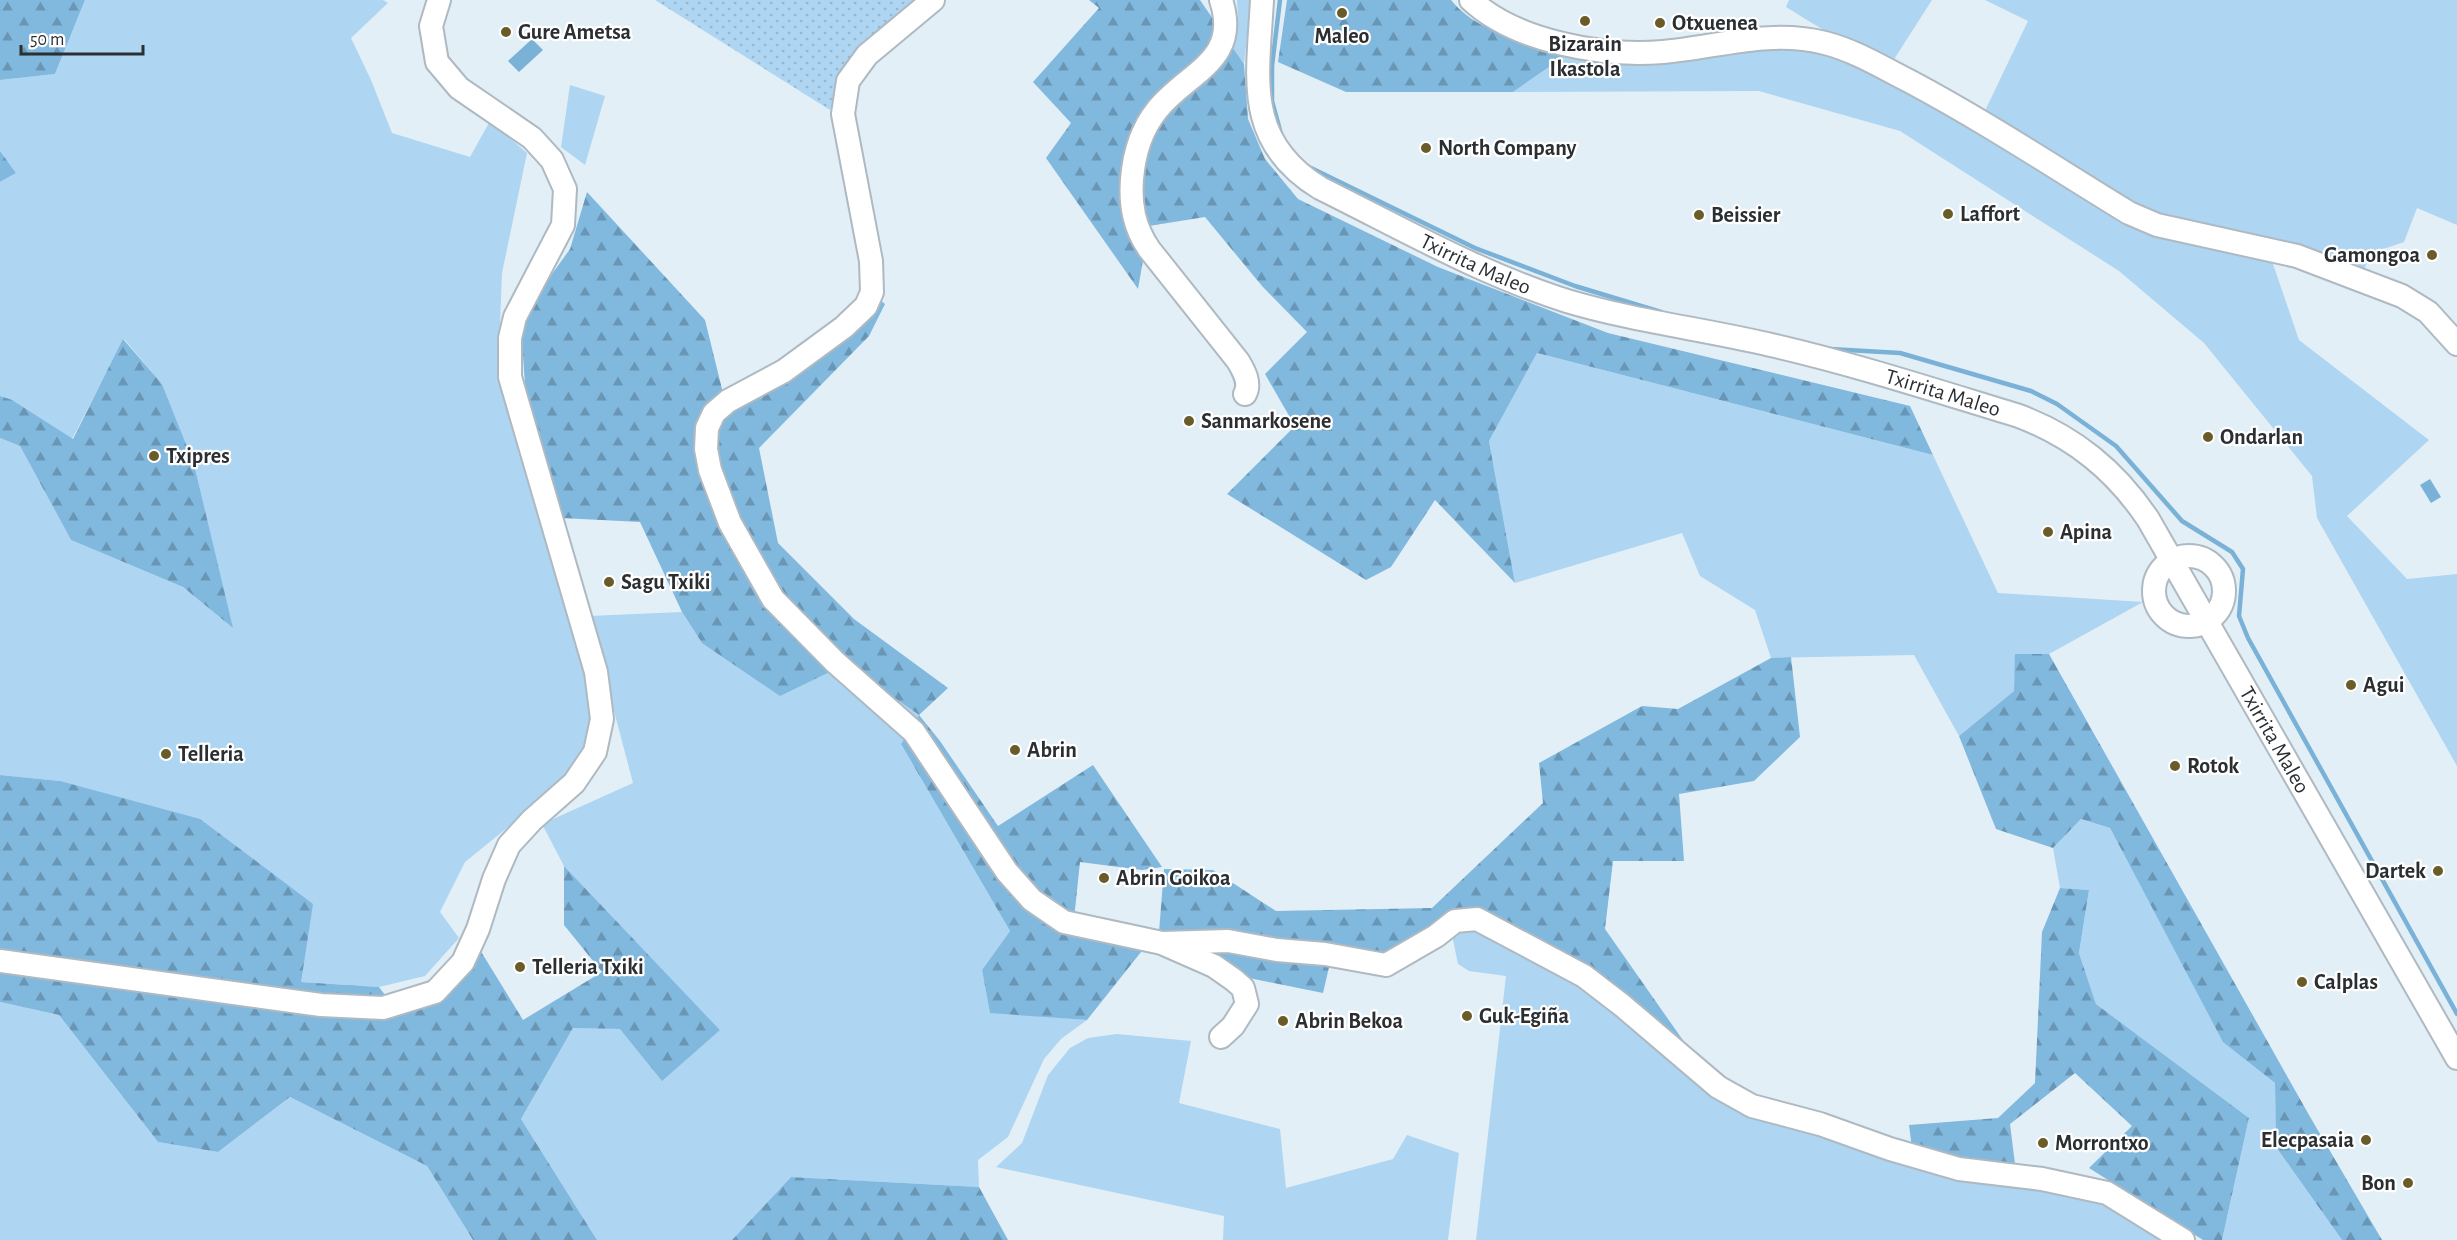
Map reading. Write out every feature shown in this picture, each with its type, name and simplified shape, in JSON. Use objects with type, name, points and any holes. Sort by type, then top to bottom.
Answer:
[{"type":"street","points":[[0,961],[321,1005],[383,1008],[435,992],[463,962],[478,929],[494,879],[509,845],[532,820],[574,783],[595,752],[602,719],[596,672],[510,377],[510,338],[515,317],[562,225],[565,189],[552,160],[532,138],[459,87],[437,62],[431,26],[439,0]]},
{"type":"street","points":[[933,0],[867,55],[848,81],[843,114],[871,261],[872,292],[866,306],[844,327],[784,370],[728,401],[714,413],[707,428],[706,449],[710,470],[730,523],[773,598],[835,662],[914,732],[1007,872],[1032,900],[1064,922],[1162,943],[1214,966],[1243,988],[1247,1004],[1233,1026],[1221,1037]]},
{"type":"street","points":[[1221,0],[1226,31],[1219,50],[1206,68],[1157,110],[1144,131],[1134,157],[1132,212],[1140,235],[1149,249],[1244,370],[1248,388],[1245,394]]},
{"type":"street","name":"Txirrita Maleo","points":[[1262,0],[1258,80],[1261,112],[1269,134],[1284,157],[1306,179],[1480,267],[1567,300],[1642,321],[1781,348],[1869,371],[2038,423],[2092,455],[2123,484],[2148,519],[2457,1058]]},
{"type":"street","points":[[1471,0],[1499,21],[1517,29],[1540,37],[1596,50],[1663,52],[1763,37],[1793,38],[1846,50],[1945,100],[2129,213],[2157,225],[2297,256],[2402,296],[2428,312],[2457,344]]},
{"type":"street","points":[[2195,557],[2209,562],[2220,574],[2224,589],[2222,604],[2206,621],[2197,625],[2178,623],[2169,619],[2157,604],[2155,594],[2158,575],[2172,561],[2195,557]]},
{"type":"street","points":[[1162,943],[1228,941],[1386,965],[1436,936],[1455,921],[1477,919],[1584,976],[1623,1006],[1718,1088],[1752,1106],[1820,1124],[1890,1149],[1959,1169],[2042,1179],[2107,1193],[2183,1240]]},
{"type":"shaded area","points":[[85,0],[383,0],[388,3],[351,38],[392,133],[470,157],[490,121],[527,153],[502,273],[499,351],[594,691],[593,731],[572,775],[465,862],[440,912],[459,938],[425,976],[379,987],[301,982],[60,781],[0,775],[0,438],[20,446],[71,540],[183,587],[232,627],[194,464],[162,384],[124,339],[72,439],[12,401],[0,396],[0,182],[16,173],[0,151],[0,80],[55,74]]},
{"type":"shaded area","points":[[655,0],[926,0],[847,69],[830,110]]},
{"type":"shaded area","points":[[1237,0],[1251,0],[1244,64],[1233,48],[1238,19]]},
{"type":"shaded area","points":[[1789,0],[1932,0],[1891,64],[1843,42],[1786,7]]},
{"type":"shaded area","points":[[1985,0],[2457,0],[2457,225],[2417,208],[2404,242],[2371,253],[2361,277],[2164,220],[1982,117],[2028,21]]},
{"type":"shaded area","points":[[532,39],[543,50],[519,72],[508,61]]},
{"type":"shaded area","points":[[1764,41],[1858,59],[2075,185],[2258,250],[2273,264],[2299,340],[2429,440],[2347,516],[2407,579],[2457,574],[2457,766],[2317,518],[2312,476],[2204,343],[2119,271],[1900,131],[1759,91],[1513,92],[1575,49]]},
{"type":"shaded area","points":[[570,85],[605,96],[585,165],[561,147]]},
{"type":"shaded area","points":[[1537,353],[1933,455],[1998,593],[2143,602],[2049,654],[2016,654],[2014,691],[1959,736],[1914,655],[1771,658],[1755,610],[1700,576],[1682,533],[1515,583],[1489,441]]},
{"type":"shaded area","points":[[2430,479],[2441,497],[2431,503],[2420,485]]},
{"type":"shaded area","points":[[682,612],[702,643],[846,664],[919,715],[901,744],[1010,931],[982,970],[990,1012],[1087,1020],[1061,1039],[1044,1059],[1008,1137],[978,1160],[979,1187],[791,1177],[732,1240],[597,1240],[521,1119],[573,1028],[720,1030],[564,866],[542,824],[633,783],[589,616]]},
{"type":"shaded area","points":[[2081,819],[2110,828],[2223,1041],[2275,1083],[2276,1147],[2342,1240],[2222,1240],[2249,1118],[2096,1004],[2079,953],[2089,890],[2060,888],[2053,848]]},
{"type":"shaded area","points":[[1478,925],[1559,969],[1740,1105],[2107,1199],[2169,1240],[1476,1240],[1506,976],[1469,971],[1458,964],[1452,935]]},
{"type":"shaded area","points":[[0,1002],[59,1015],[158,1142],[218,1152],[290,1097],[427,1166],[473,1240],[0,1240]]},
{"type":"shaded area","points":[[1117,1034],[1191,1041],[1179,1103],[1280,1129],[1286,1188],[1393,1159],[1407,1135],[1459,1153],[1448,1240],[1223,1240],[1224,1216],[996,1167],[1022,1143],[1048,1075],[1070,1048],[1088,1038]]},
{"type":"green space","points":[[0,0],[85,0],[55,74],[0,80]]},
{"type":"green space","points":[[1089,0],[1200,0],[1244,64],[1248,119],[1265,159],[1298,199],[1438,267],[1608,333],[1910,406],[1933,455],[1537,353],[1489,441],[1515,583],[1435,500],[1391,567],[1366,580],[1227,494],[1295,426],[1265,374],[1307,332],[1262,286],[1205,217],[1149,226],[1138,289],[1046,158],[1071,123],[1033,82],[1099,8]]},
{"type":"green space","points":[[1287,0],[1451,0],[1477,22],[1492,29],[1524,39],[1575,49],[1513,92],[1346,92],[1278,62]]},
{"type":"green space","points":[[0,151],[16,173],[0,182]]},
{"type":"green space","points":[[587,192],[705,320],[723,393],[778,364],[837,323],[868,290],[885,304],[869,336],[759,448],[778,543],[854,619],[948,688],[919,715],[846,664],[780,696],[702,643],[682,612],[640,522],[562,518],[526,399],[521,327],[552,274],[570,249]]},
{"type":"green space","points":[[123,339],[162,384],[194,464],[233,628],[183,587],[71,540],[20,446],[0,438],[0,396],[12,400],[73,439]]},
{"type":"green space","points":[[2015,654],[2049,654],[2382,1240],[2342,1240],[2276,1147],[2275,1083],[2223,1042],[2110,828],[2081,819],[2053,848],[1996,829],[1959,736],[2014,691]]},
{"type":"green space","points":[[1791,657],[1800,737],[1754,781],[1679,794],[1684,861],[1613,861],[1605,929],[1694,1056],[1483,913],[1386,956],[1159,932],[1164,869],[1213,870],[1276,911],[1432,908],[1543,803],[1539,763],[1642,706],[1678,709],[1771,658]]},
{"type":"green space","points":[[919,715],[940,741],[998,826],[1093,765],[1162,867],[1142,870],[1080,862],[1073,929],[1145,947],[1087,1020],[990,1013],[982,970],[1010,931],[901,744]]},
{"type":"green space","points":[[0,775],[60,781],[200,819],[313,904],[301,982],[379,987],[398,1012],[480,950],[523,1020],[602,972],[564,925],[564,866],[720,1030],[662,1081],[620,1029],[573,1028],[521,1119],[597,1240],[473,1240],[427,1166],[290,1097],[218,1152],[158,1142],[59,1015],[0,1002]]},
{"type":"green space","points":[[2060,888],[2089,890],[2079,953],[2096,1004],[2249,1118],[2222,1240],[2203,1240],[2089,1168],[2132,1126],[2075,1073],[2010,1124],[2015,1164],[1961,1162],[1912,1148],[1909,1125],[1998,1118],[2035,1083],[2042,932]]},
{"type":"green space","points":[[1184,946],[1330,963],[1323,993],[1249,978]]},
{"type":"green space","points":[[791,1177],[979,1187],[1008,1240],[732,1240]]},
{"type":"waterway","points":[[1280,0],[1272,66],[1272,101],[1281,134]]},
{"type":"waterway","points":[[1311,168],[1475,248],[1575,286],[1661,312]]},
{"type":"waterway","points":[[1830,349],[1900,353],[2031,391],[2057,404],[2116,446],[2182,521],[2232,552],[2243,569],[2239,616],[2248,638],[2457,1014]]},
{"type":"place","name":"Maleo","points":[[1342,13]]},
{"type":"place","name":"Bizarain Ikastola","points":[[1585,21]]},
{"type":"place","name":"Otxuenea","points":[[1660,23]]},
{"type":"place","name":"Gure Ametsa","points":[[506,32]]},
{"type":"place","name":"North Company","points":[[1426,148]]},
{"type":"place","name":"Laffort","points":[[1948,214]]},
{"type":"place","name":"Beissier","points":[[1699,215]]},
{"type":"place","name":"Gamongoa","points":[[2432,255]]},
{"type":"place","name":"Sanmarkosene","points":[[1189,421]]},
{"type":"place","name":"Ondarlan","points":[[2208,437]]},
{"type":"place","name":"Txipres","points":[[154,456]]},
{"type":"place","name":"Apina","points":[[2048,532]]},
{"type":"place","name":"Sagu Txiki","points":[[609,582]]},
{"type":"place","name":"Agui","points":[[2351,685]]},
{"type":"place","name":"Abrin","points":[[1015,750]]},
{"type":"place","name":"Telleria","points":[[166,754]]},
{"type":"place","name":"Rotok","points":[[2175,766]]},
{"type":"place","name":"Dartek","points":[[2438,871]]},
{"type":"place","name":"Abrin Goikoa","points":[[1104,878]]},
{"type":"place","name":"Telleria Txiki","points":[[520,967]]},
{"type":"place","name":"Calplas","points":[[2302,982]]},
{"type":"place","name":"Guk-Egiña","points":[[1467,1016]]},
{"type":"place","name":"Abrin Bekoa","points":[[1283,1021]]},
{"type":"place","name":"Elecpasaia","points":[[2366,1140]]},
{"type":"place","name":"Morrontxo","points":[[2043,1143]]},
{"type":"place","name":"Bon","points":[[2408,1183]]}]
